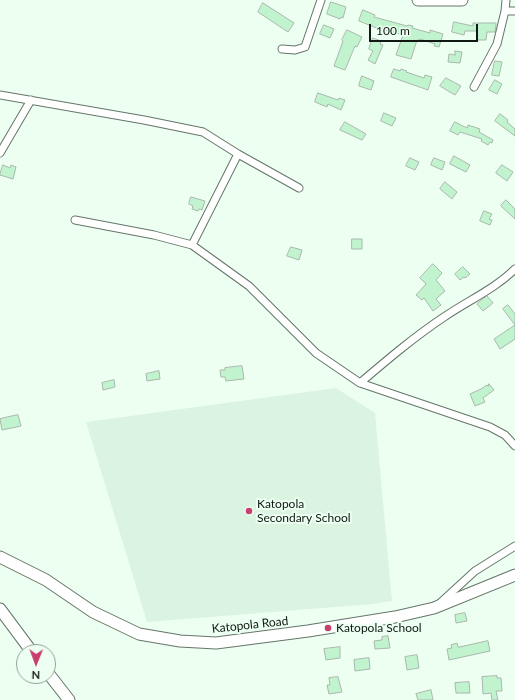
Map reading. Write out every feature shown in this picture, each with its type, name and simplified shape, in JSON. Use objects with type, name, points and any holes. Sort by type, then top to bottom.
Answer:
[{"type":"street","points":[[282,49],[295,50],[305,47],[321,0]]},
{"type":"street","points":[[418,0],[462,0]]},
{"type":"street","points":[[474,86],[497,44],[505,11],[506,0]]},
{"type":"street","points":[[505,11],[515,11]]},
{"type":"street","points":[[0,95],[203,132],[298,188]]},
{"type":"street","points":[[0,154],[31,100]]},
{"type":"street","points":[[192,245],[238,154]]},
{"type":"street","points":[[75,220],[154,235],[192,245],[249,286],[316,353],[360,384],[490,427],[505,435],[515,446]]},
{"type":"street","points":[[360,384],[393,354],[443,317],[492,286],[515,269]]},
{"type":"street","points":[[434,608],[475,571],[515,546]]},
{"type":"street","name":"Katopola Road","points":[[0,557],[46,580],[93,612],[139,634],[180,641],[216,643],[308,631],[394,617],[434,608],[515,575]]},
{"type":"street","points":[[0,610],[26,644]]},
{"type":"street","points":[[56,683],[69,700]]},
{"type":"shaded area","name":"Katopola Secondary School","points":[[336,388],[375,413],[392,601],[373,604],[147,622],[86,422]]},
{"type":"building","points":[[331,2],[346,7],[343,18],[341,17],[340,19],[327,14]]},
{"type":"building","points":[[263,3],[294,23],[288,32],[258,12]]},
{"type":"building","points":[[363,10],[375,15],[374,17],[407,26],[413,26],[412,28],[430,33],[430,30],[443,34],[439,47],[434,46],[435,44],[420,39],[417,40],[411,59],[396,55],[403,35],[359,21]]},
{"type":"building","points":[[454,22],[473,26],[473,23],[496,23],[495,32],[487,32],[486,40],[477,40],[477,31],[465,31],[464,35],[452,32]]},
{"type":"building","points":[[324,25],[334,29],[330,38],[320,34]]},
{"type":"building","points":[[347,30],[362,37],[357,47],[355,46],[345,70],[334,66],[343,41],[342,40]]},
{"type":"building","points":[[373,38],[381,41],[380,44],[383,45],[375,64],[368,60],[373,51],[369,49]]},
{"type":"building","points":[[455,51],[462,52],[460,63],[448,62],[449,54],[455,55]]},
{"type":"building","points":[[495,61],[502,62],[499,76],[492,75]]},
{"type":"building","points":[[394,69],[400,71],[401,69],[424,78],[425,75],[432,77],[428,90],[391,77]]},
{"type":"building","points":[[362,76],[374,81],[371,90],[359,86]]},
{"type":"building","points":[[446,78],[461,86],[455,95],[440,86]]},
{"type":"building","points":[[495,80],[502,84],[497,94],[489,90]]},
{"type":"building","points":[[318,93],[338,100],[339,98],[345,100],[341,110],[328,104],[327,107],[315,102]]},
{"type":"building","points":[[384,113],[396,118],[392,126],[381,121]]},
{"type":"building","points":[[500,114],[508,120],[507,122],[515,129],[515,136],[495,121]]},
{"type":"building","points":[[345,122],[366,134],[362,140],[340,130]]},
{"type":"building","points":[[455,122],[467,128],[468,125],[480,129],[479,132],[493,140],[492,143],[490,142],[488,145],[481,141],[482,139],[460,132],[458,135],[450,131]]},
{"type":"building","points":[[454,156],[470,165],[466,172],[450,164]]},
{"type":"building","points":[[410,158],[419,162],[415,170],[406,166]]},
{"type":"building","points":[[434,158],[445,162],[442,170],[431,165]]},
{"type":"building","points":[[3,165],[10,168],[11,165],[16,167],[13,179],[0,175]]},
{"type":"building","points":[[502,165],[513,172],[507,181],[496,173]]},
{"type":"building","points":[[445,182],[457,192],[452,199],[440,189]]},
{"type":"building","points":[[191,197],[205,201],[202,210],[199,209],[198,211],[192,209],[193,206],[189,204]]},
{"type":"building","points":[[506,200],[515,209],[515,219],[501,206]]},
{"type":"building","points":[[484,211],[492,214],[489,219],[492,220],[490,225],[480,221]]},
{"type":"building","points":[[352,239],[362,239],[362,249],[352,249]]},
{"type":"building","points":[[291,247],[302,250],[299,260],[287,256]]},
{"type":"building","points":[[433,264],[442,273],[436,280],[445,291],[436,299],[441,305],[433,311],[424,298],[422,300],[416,295],[426,284],[420,278]]},
{"type":"building","points":[[463,267],[470,274],[460,280],[455,274]]},
{"type":"building","points":[[487,296],[493,303],[483,311],[477,304]]},
{"type":"building","points":[[508,305],[515,314],[515,325],[503,309]]},
{"type":"building","points":[[515,325],[515,339],[500,349],[494,339]]},
{"type":"building","points":[[242,366],[244,379],[226,381],[225,377],[221,377],[220,370]]},
{"type":"building","points":[[159,371],[160,379],[147,381],[146,374]]},
{"type":"building","points":[[114,380],[115,387],[103,390],[102,383]]},
{"type":"building","points":[[489,384],[494,390],[483,398],[485,402],[475,406],[470,394],[487,385],[488,386]]},
{"type":"building","points":[[18,415],[21,426],[2,430],[0,419]]},
{"type":"building","points":[[465,613],[467,621],[456,623],[455,615]]},
{"type":"building","points":[[388,636],[390,648],[375,649],[374,641],[382,640],[382,637]]},
{"type":"building","points":[[488,641],[490,651],[449,660],[447,649],[452,648],[451,645],[457,643],[458,647]]},
{"type":"building","points":[[340,647],[340,658],[326,660],[324,649]]},
{"type":"building","points":[[417,655],[419,668],[407,670],[405,657]]},
{"type":"building","points":[[369,658],[370,669],[355,671],[354,660]]},
{"type":"building","points":[[497,676],[497,678],[501,678],[502,691],[496,691],[498,700],[492,700],[491,693],[483,694],[482,677]]},
{"type":"building","points":[[338,677],[342,692],[329,694],[327,685],[330,685],[329,678]]},
{"type":"building","points":[[469,682],[470,693],[456,693],[455,683]]},
{"type":"building","points":[[431,690],[433,700],[418,700],[416,694]]},
{"type":"place","name":"Katopola Secondary School","points":[[249,511]]},
{"type":"place","name":"Katopola School","points":[[328,628]]}]
